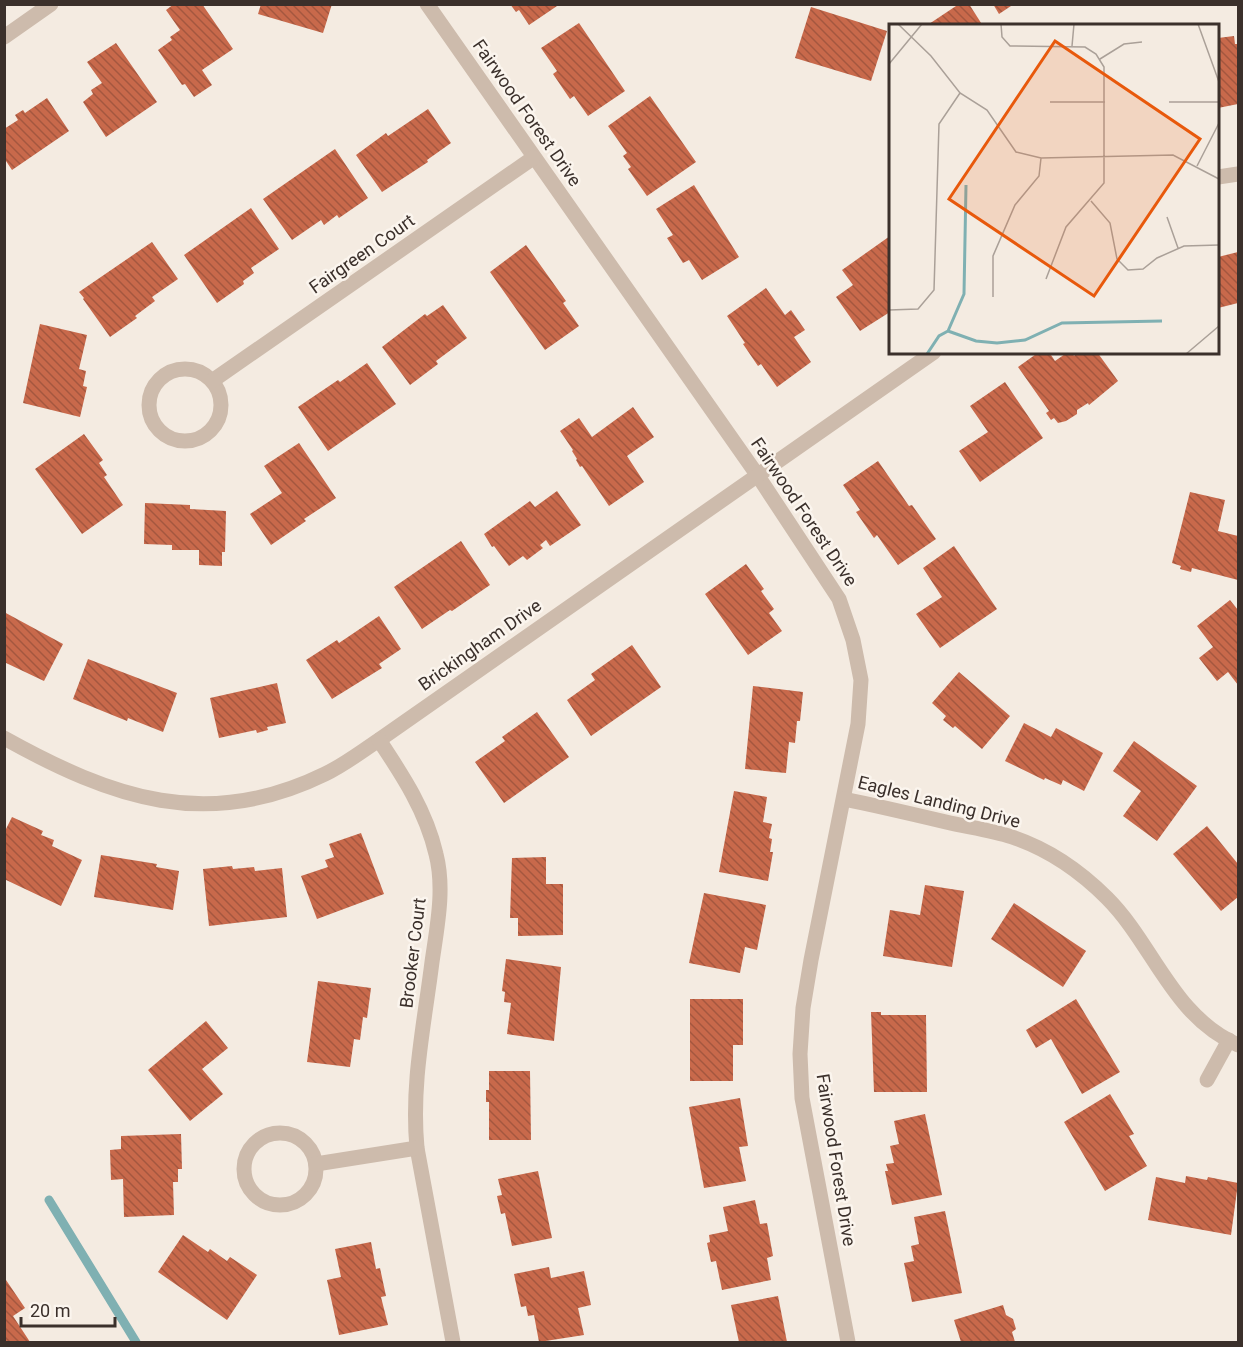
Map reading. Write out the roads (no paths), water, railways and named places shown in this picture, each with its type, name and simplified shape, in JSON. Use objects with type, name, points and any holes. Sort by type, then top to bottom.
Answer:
[{"type":"street","points":[[4,37],[51,4]]},
{"type":"street","name":"Fairwood Forest Drive","points":[[427,4],[758,476],[839,599],[854,640],[861,680],[858,724],[811,960],[803,1008],[800,1054],[802,1098],[848,1342]]},
{"type":"street","name":"Fairgreen Court","points":[[212,381],[533,158]]},
{"type":"street","points":[[1219,177],[1239,174]]},
{"type":"street","name":"Brickingham Drive","points":[[4,738],[84,778],[118,791],[165,802],[210,806],[293,789],[327,773],[380,740],[931,354]]},
{"type":"street","points":[[185,368],[198,371],[212,381],[220,397],[221,409],[218,420],[211,430],[201,437],[178,440],[158,428],[149,407],[150,395],[155,385],[164,376],[174,370],[185,368]]},
{"type":"street","name":"Brooker Court","points":[[380,740],[408,784],[428,824],[437,856],[439,917],[415,1085],[415,1121],[417,1148],[453,1342]]},
{"type":"street","name":"Eagles Landing Drive","points":[[844,799],[1012,837],[1055,857],[1080,873],[1108,899],[1177,996],[1202,1022],[1234,1042],[1207,1080]]},
{"type":"street","points":[[280,1132],[293,1134],[303,1140],[311,1149],[316,1164],[317,1173],[306,1195],[296,1202],[284,1204],[273,1204],[262,1200],[253,1192],[244,1171],[250,1149],[258,1140],[268,1134],[280,1132]]},
{"type":"street","points":[[316,1164],[417,1148]]},
{"type":"waterway","points":[[49,1200],[136,1342]]}]
